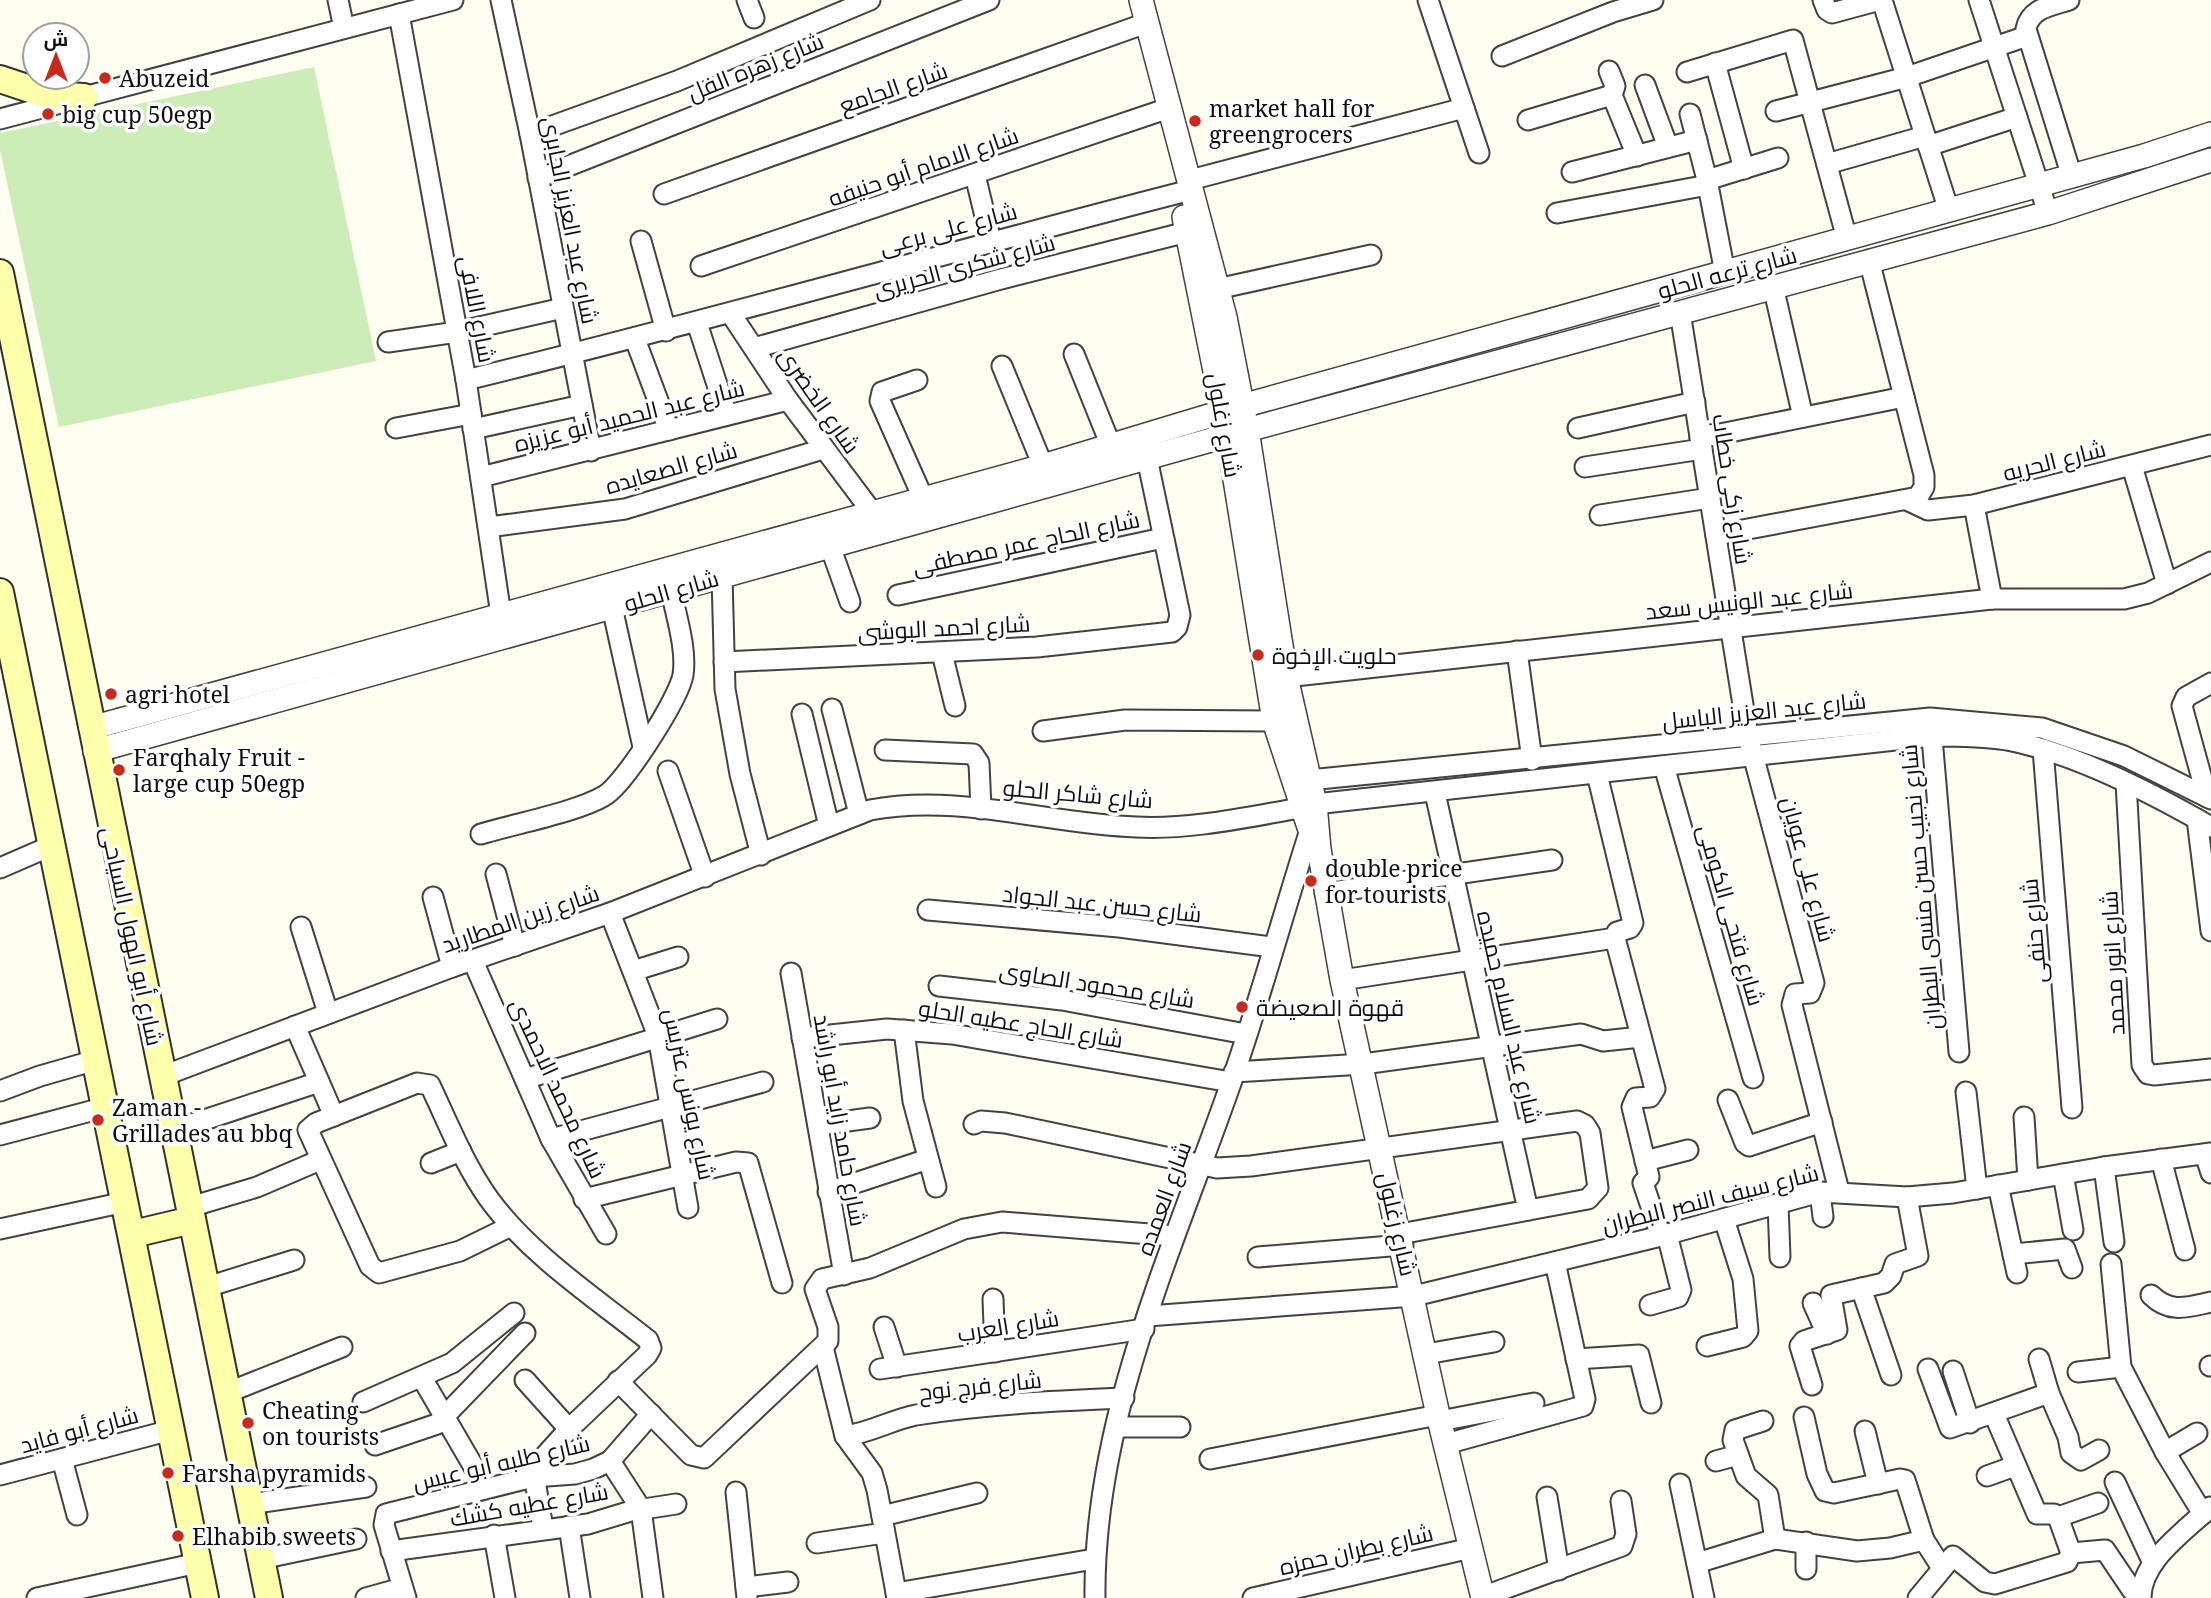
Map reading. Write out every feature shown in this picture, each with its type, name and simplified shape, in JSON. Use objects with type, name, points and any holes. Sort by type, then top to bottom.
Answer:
[{"type":"main road","points":[[0,79],[48,95],[84,97]]},
{"type":"main road","name":"شارع أبو الهول السياحى","points":[[0,273],[92,739],[229,1392],[269,1598]]},
{"type":"main road","points":[[0,592],[133,1234],[205,1598]]},
{"type":"main road","points":[[133,1234],[191,1214]]},
{"type":"street","points":[[338,0],[344,28]]},
{"type":"street","points":[[0,119],[451,0]]},
{"type":"street","name":"شارع عبد العزيز الجابرى","points":[[501,0],[530,134],[591,451]]},
{"type":"street","points":[[530,134],[677,81],[870,0]]},
{"type":"street","name":"شارع زهره الفل","points":[[538,178],[989,0]]},
{"type":"street","name":"شارع زغلول","points":[[1131,0],[1160,111],[1217,289],[1274,722],[1312,823]]},
{"type":"street","name":"شارع زغلول","points":[[1141,0],[1184,186],[1188,232],[1233,408]]},
{"type":"street","points":[[1428,0],[1479,153]]},
{"type":"street","points":[[1502,56],[1611,6],[1653,0]]},
{"type":"street","points":[[1826,6],[1881,0],[1949,211]]},
{"type":"street","points":[[1979,0],[2048,213]]},
{"type":"street","points":[[1776,111],[1907,77],[1994,47],[2027,30],[2038,10],[2068,0]]},
{"type":"street","name":"شارع اللافى","points":[[398,14],[466,380],[501,615]]},
{"type":"street","name":"شارع الجامع","points":[[664,194],[1138,26]]},
{"type":"street","points":[[2027,30],[2071,177]]},
{"type":"street","points":[[1687,72],[1793,40],[1847,239]]},
{"type":"street","points":[[1714,64],[1744,169]]},
{"type":"street","points":[[1609,71],[1615,86],[1612,95],[1637,156]]},
{"type":"street","points":[[1645,85],[1668,147]]},
{"type":"street","points":[[1528,120],[1612,95]]},
{"type":"street","name":"شارع على برعى","points":[[466,380],[731,314],[1464,108]]},
{"type":"street","name":"شارع الامام أبو حنيفه","points":[[701,266],[1160,111]]},
{"type":"street","points":[[1690,114],[1708,183],[1725,273]]},
{"type":"street","points":[[1827,164],[2017,117]]},
{"type":"street","name":"شارع ترعه الحلو","points":[[1233,408],[2039,186],[2191,143],[2211,134]]},
{"type":"street","points":[[1572,172],[1697,140]]},
{"type":"street","points":[[1557,213],[1708,183],[1778,158]]},
{"type":"street","name":"شارع ترعه الحلو","points":[[1237,433],[2048,213],[2211,160]]},
{"type":"street","points":[[975,175],[991,241]]},
{"type":"street","name":"شارع شكرى الحريرى","points":[[754,348],[1000,279],[1188,232]]},
{"type":"street","points":[[641,241],[666,331]]},
{"type":"street","points":[[1217,289],[1370,255]]},
{"type":"street","points":[[1716,535],[1919,497],[1924,487],[1924,475],[1870,260]]},
{"type":"street","points":[[1773,286],[1803,417]]},
{"type":"street","points":[[388,342],[457,332],[563,308]]},
{"type":"street","name":"شارع زكى خطاب","points":[[1680,312],[1748,736],[1754,756]]},
{"type":"street","name":"شارع الخضرى","points":[[731,314],[788,400],[872,512]]},
{"type":"street","points":[[697,323],[727,415]]},
{"type":"street","points":[[635,339],[670,430]]},
{"type":"street","points":[[1074,354],[1111,446]]},
{"type":"street","points":[[1002,366],[1043,466]]},
{"type":"street","points":[[917,380],[882,392],[880,401],[923,498]]},
{"type":"street","points":[[1585,467],[1701,444],[1803,417],[1904,397]]},
{"type":"street","name":"شارع عبد الحميد أبو عزيزه","points":[[481,477],[788,400]]},
{"type":"street","points":[[1578,428],[1695,402]]},
{"type":"street","points":[[396,429],[582,405]]},
{"type":"street","name":"شارع الحلو","points":[[92,739],[172,729],[830,546],[1086,464],[1111,446],[1233,408]]},
{"type":"street","name":"شارع زغلول","points":[[1237,433],[1309,780],[1312,823],[1342,980],[1402,1239],[1439,1418],[1482,1597]]},
{"type":"street","name":"شارع الحلو","points":[[92,739],[164,706],[923,498],[1043,466],[1147,458],[1237,433]]},
{"type":"street","name":"شارع الحريه","points":[[1909,501],[1928,510],[1939,511],[1973,505],[2211,445]]},
{"type":"street","name":"شارع الصعايده","points":[[489,527],[625,509],[823,449]]},
{"type":"street","points":[[1147,458],[1163,538]]},
{"type":"street","points":[[2132,466],[2167,584]]},
{"type":"street","points":[[1600,516],[1710,498]]},
{"type":"street","points":[[1973,505],[1992,598]]},
{"type":"street","name":"شارع الحاج عمر مصطفى","points":[[898,595],[1163,538]]},
{"type":"street","name":"شارع احمد البوشى","points":[[724,662],[942,653],[1166,634],[1177,627],[1180,615],[1163,538]]},
{"type":"street","points":[[830,546],[850,602]]},
{"type":"street","name":"شارع عبد الونيس سعد","points":[[1286,677],[1992,598],[2124,598],[2167,584],[2211,562]]},
{"type":"street","points":[[722,576],[724,662],[732,731],[761,855]]},
{"type":"street","points":[[481,834],[602,797],[621,782],[679,688],[683,676],[682,651],[671,590]]},
{"type":"street","points":[[612,607],[643,747]]},
{"type":"street","points":[[1517,651],[1532,760]]},
{"type":"street","points":[[942,653],[955,706]]},
{"type":"street","points":[[2209,798],[2182,706],[2186,697],[2211,683]]},
{"type":"street","points":[[164,706],[172,729]]},
{"type":"street","points":[[832,709],[859,814]]},
{"type":"street","points":[[802,715],[829,826]]},
{"type":"street","points":[[1043,731],[1125,720],[1274,722]]},
{"type":"street","name":"شارع عبد العزيز الباسل","points":[[1309,780],[1532,760],[1748,736],[1931,727],[2042,728],[2124,756],[2209,798]]},
{"type":"street","name":"شارع عبد العزيز الباسل","points":[[1312,823],[1435,793],[1754,756],[1931,727],[2043,749],[2126,783],[2204,823]]},
{"type":"street","name":"شارع نجيب حسن منسى البطران","points":[[1931,727],[1959,1052]]},
{"type":"street","name":"شارع حنفى","points":[[2043,749],[2072,1108]]},
{"type":"street","points":[[885,750],[973,754],[979,763],[981,809]]},
{"type":"street","name":"شارع على عويان","points":[[1754,756],[1814,983],[1810,993],[1795,994],[1791,1001],[1822,1122]]},
{"type":"street","name":"شارع فتحى الكومى","points":[[1664,766],[1753,1078]]},
{"type":"street","points":[[668,771],[705,877]]},
{"type":"street","points":[[1597,774],[1633,923],[1630,928],[1617,932],[1615,938],[1655,1089],[1653,1095],[1636,1098],[1632,1104],[1649,1177],[1643,1183],[1664,1235],[1681,1290],[1678,1297],[1650,1305]]},
{"type":"street","name":"شارع انور محمد","points":[[2126,783],[2142,1065],[2144,1070],[2154,1075],[2211,1069]]},
{"type":"street","name":"شارع عبد السلام حميده","points":[[1435,793],[1528,1210]]},
{"type":"street","name":"شارع زين المطاريد","points":[[163,1076],[452,967],[610,913],[859,814],[891,806]]},
{"type":"street","name":"شارع شاكر الحلو","points":[[891,806],[981,809],[1137,828],[1235,820],[1312,823]]},
{"type":"street","name":"شارع العمده","points":[[1095,1598],[1094,1559],[1098,1510],[1124,1398],[1174,1236],[1233,1077],[1312,823]]},
{"type":"street","points":[[2204,823],[2211,931]]},
{"type":"street","points":[[0,868],[53,845]]},
{"type":"street","points":[[1325,893],[1552,860]]},
{"type":"street","points":[[496,874],[515,946]]},
{"type":"street","points":[[433,897],[452,967]]},
{"type":"street","name":"شارع حسن عبد الجواد","points":[[928,910],[1119,927],[1272,947]]},
{"type":"street","name":"شارع يونس عتريس","points":[[610,913],[657,1036],[688,1208]]},
{"type":"street","points":[[301,927],[328,1013]]},
{"type":"street","points":[[1342,980],[1615,938]]},
{"type":"street","points":[[633,971],[678,957]]},
{"type":"street","name":"شارع محمد الاحمدى","points":[[473,961],[551,1139],[606,1234]]},
{"type":"street","name":"شارع حامد زايد أبو راشد","points":[[791,973],[844,1275]]},
{"type":"street","name":"شارع محمود الصاوى","points":[[939,986],[1062,1000],[1246,1034]]},
{"type":"street","points":[[525,1079],[717,1019]]},
{"type":"street","points":[[295,1026],[334,1116]]},
{"type":"street","points":[[904,1030],[913,1101],[936,1188]]},
{"type":"street","name":"شارع الحاج عطيه الحلو","points":[[802,1038],[904,1030],[951,1034],[1233,1077],[1363,1064],[1581,1034],[1603,1041],[1642,1037]]},
{"type":"street","points":[[0,1091],[96,1060]]},
{"type":"street","points":[[174,1130],[319,1082]]},
{"type":"street","points":[[551,1139],[669,1105],[763,1082]]},
{"type":"street","points":[[511,1226],[460,1251],[379,1273],[370,1266],[308,1130],[334,1116],[417,1083],[430,1085],[461,1151],[488,1198],[511,1226],[648,1340],[650,1352],[539,1460],[533,1477],[543,1528]]},
{"type":"street","points":[[1966,1092],[1977,1189]]},
{"type":"street","points":[[1728,1100],[1745,1143],[1749,1146],[1822,1122],[1829,1191],[1823,1217]]},
{"type":"street","points":[[0,1135],[106,1107]]},
{"type":"street","points":[[2024,1117],[2028,1180]]},
{"type":"street","points":[[818,1125],[870,1118]]},
{"type":"street","points":[[974,1124],[981,1121],[1005,1123],[1201,1166],[1234,1168],[1577,1121],[1585,1125],[1590,1133],[1598,1188],[1588,1199],[1402,1239],[1258,1257]]},
{"type":"street","points":[[1645,1161],[1688,1150]]},
{"type":"street","points":[[431,1163],[461,1151]]},
{"type":"street","points":[[828,1192],[928,1159]]},
{"type":"street","points":[[2161,1159],[2185,1250]]},
{"type":"street","name":"شارع سيف النصر البطران","points":[[1414,1296],[1664,1235],[1829,1191],[1906,1197],[1977,1189],[2161,1159],[2209,1160]]},
{"type":"street","points":[[191,1214],[320,1160]]},
{"type":"street","points":[[584,1199],[742,1160],[752,1168],[782,1283]]},
{"type":"street","points":[[2104,1167],[2114,1242]]},
{"type":"street","points":[[2063,1174],[2073,1230]]},
{"type":"street","points":[[1998,1185],[2015,1264],[2065,1249],[2072,1268]]},
{"type":"street","points":[[1812,1385],[1800,1346],[1804,1341],[1838,1328],[1830,1296],[1884,1283],[1891,1276],[1895,1264],[1918,1256],[1906,1197]]},
{"type":"street","points":[[0,1228],[125,1202]]},
{"type":"street","points":[[1777,1204],[1780,1256]]},
{"type":"street","points":[[1707,1346],[1743,1337],[1748,1331],[1743,1279],[1724,1219]]},
{"type":"street","points":[[618,1381],[691,1455],[704,1458],[823,1347],[830,1334],[815,1289],[822,1279],[895,1260],[964,1229],[1002,1222],[1174,1236]]},
{"type":"street","points":[[207,1287],[294,1259]]},
{"type":"street","points":[[1446,1444],[1581,1408],[1585,1399],[1555,1262]]},
{"type":"street","points":[[2111,1264],[2120,1367],[2165,1451],[2207,1511],[2138,1584]]},
{"type":"street","points":[[1861,1289],[1891,1375]]},
{"type":"street","points":[[2151,1295],[2169,1308],[2180,1309],[2211,1303]]},
{"type":"street","name":"شارع العرب","points":[[884,1327],[889,1368],[995,1352],[1146,1323],[1414,1296]]},
{"type":"street","points":[[993,1299],[995,1352]]},
{"type":"street","points":[[1812,1303],[1827,1334]]},
{"type":"street","points":[[363,1402],[452,1363],[514,1313]]},
{"type":"street","points":[[375,1445],[437,1424],[525,1334]]},
{"type":"street","points":[[1426,1354],[1494,1342]]},
{"type":"street","points":[[229,1392],[342,1347]]},
{"type":"street","points":[[823,1347],[845,1436],[872,1473],[896,1595],[1094,1559]]},
{"type":"street","points":[[1576,1359],[1639,1355],[1651,1404]]},
{"type":"street","points":[[2039,1359],[2049,1393],[2068,1437],[2071,1453],[2081,1460],[2099,1450]]},
{"type":"street","points":[[2078,1372],[2120,1367]]},
{"type":"street","points":[[1928,1369],[1947,1425],[1954,1429],[2049,1393]]},
{"type":"street","points":[[1953,1371],[1970,1423]]},
{"type":"street","points":[[422,1378],[486,1488]]},
{"type":"street","points":[[525,1380],[569,1429]]},
{"type":"street","name":"شارع فرج نوح","points":[[845,1436],[873,1431],[917,1415],[1012,1403],[1124,1398]]},
{"type":"street","points":[[1210,1460],[1534,1402]]},
{"type":"street","name":"شارع طلبه أبو عيس","points":[[404,1593],[383,1520],[386,1514],[533,1477],[584,1472],[610,1461],[651,1414]]},
{"type":"street","points":[[1918,1598],[1950,1557],[1956,1557],[1985,1582],[1995,1584],[2067,1562],[2071,1553],[2058,1517],[2054,1514],[2037,1514],[1994,1414]]},
{"type":"street","points":[[1804,1417],[1817,1474],[1825,1491],[1834,1493],[1905,1480],[1924,1540],[1942,1568]]},
{"type":"street","points":[[1763,1421],[1735,1430],[1732,1440],[1746,1476],[1768,1495],[1775,1538]]},
{"type":"street","points":[[1116,1427],[1180,1427]]},
{"type":"street","name":"شارع أبو فايد","points":[[0,1475],[171,1430]]},
{"type":"street","points":[[1866,1430],[1878,1484]]},
{"type":"street","points":[[2165,1451],[2197,1433]]},
{"type":"street","points":[[1716,1461],[1738,1455]]},
{"type":"street","points":[[62,1459],[77,1515]]},
{"type":"street","points":[[610,1461],[641,1509],[653,1598]]},
{"type":"street","points":[[1987,1476],[2015,1465]]},
{"type":"street","points":[[2115,1482],[2138,1584]]},
{"type":"street","points":[[1680,1484],[1704,1598]]},
{"type":"street","points":[[250,1504],[366,1487]]},
{"type":"street","points":[[736,1492],[746,1593],[788,1582]]},
{"type":"street","points":[[817,1543],[883,1525],[977,1493]]},
{"type":"street","points":[[1547,1497],[1559,1570]]},
{"type":"street","points":[[1482,1597],[1622,1546],[1626,1534],[1621,1501]]},
{"type":"street","points":[[2058,1517],[2098,1503]]},
{"type":"street","name":"شارع عطيه كشك","points":[[391,1551],[569,1526],[641,1509],[676,1504]]},
{"type":"street","points":[[569,1526],[580,1598]]},
{"type":"street","points":[[494,1535],[505,1598]]},
{"type":"street","points":[[261,1559],[356,1538]]},
{"type":"street","points":[[1696,1563],[1775,1538],[1857,1551],[1890,1548],[1924,1540]]},
{"type":"street","points":[[1806,1542],[1806,1569]]},
{"type":"street","name":"شارع بطران حمزه","points":[[1253,1598],[1471,1548]]},
{"type":"street","points":[[2071,1553],[2105,1550],[2138,1584]]},
{"type":"street","points":[[37,1598],[68,1595],[198,1563]]},
{"type":"street","points":[[366,1598],[404,1593]]},
{"type":"green space","points":[[314,67],[376,361],[59,427],[0,150],[0,133]]},
{"type":"place","name":"Abuzeid","points":[[105,78]]},
{"type":"place","name":"big cup 50egp","points":[[48,114]]},
{"type":"place","name":"market hall for greengrocers","points":[[1195,121]]},
{"type":"place","name":"حلويت الإخوة","points":[[1258,655]]},
{"type":"place","name":"agri hotel","points":[[111,694]]},
{"type":"place","name":"Farqhaly Fruit - large cup 50egp","points":[[119,770]]},
{"type":"place","name":"double price for tourists","points":[[1311,881]]},
{"type":"place","name":"قهوة الصعيضة","points":[[1242,1007]]},
{"type":"place","name":"Zaman - Grillades au bbq","points":[[98,1120]]},
{"type":"place","name":"Cheating on tourists","points":[[248,1423]]},
{"type":"place","name":"Farsha pyramids","points":[[168,1473]]},
{"type":"place","name":"Elhabib sweets","points":[[178,1536]]}]
